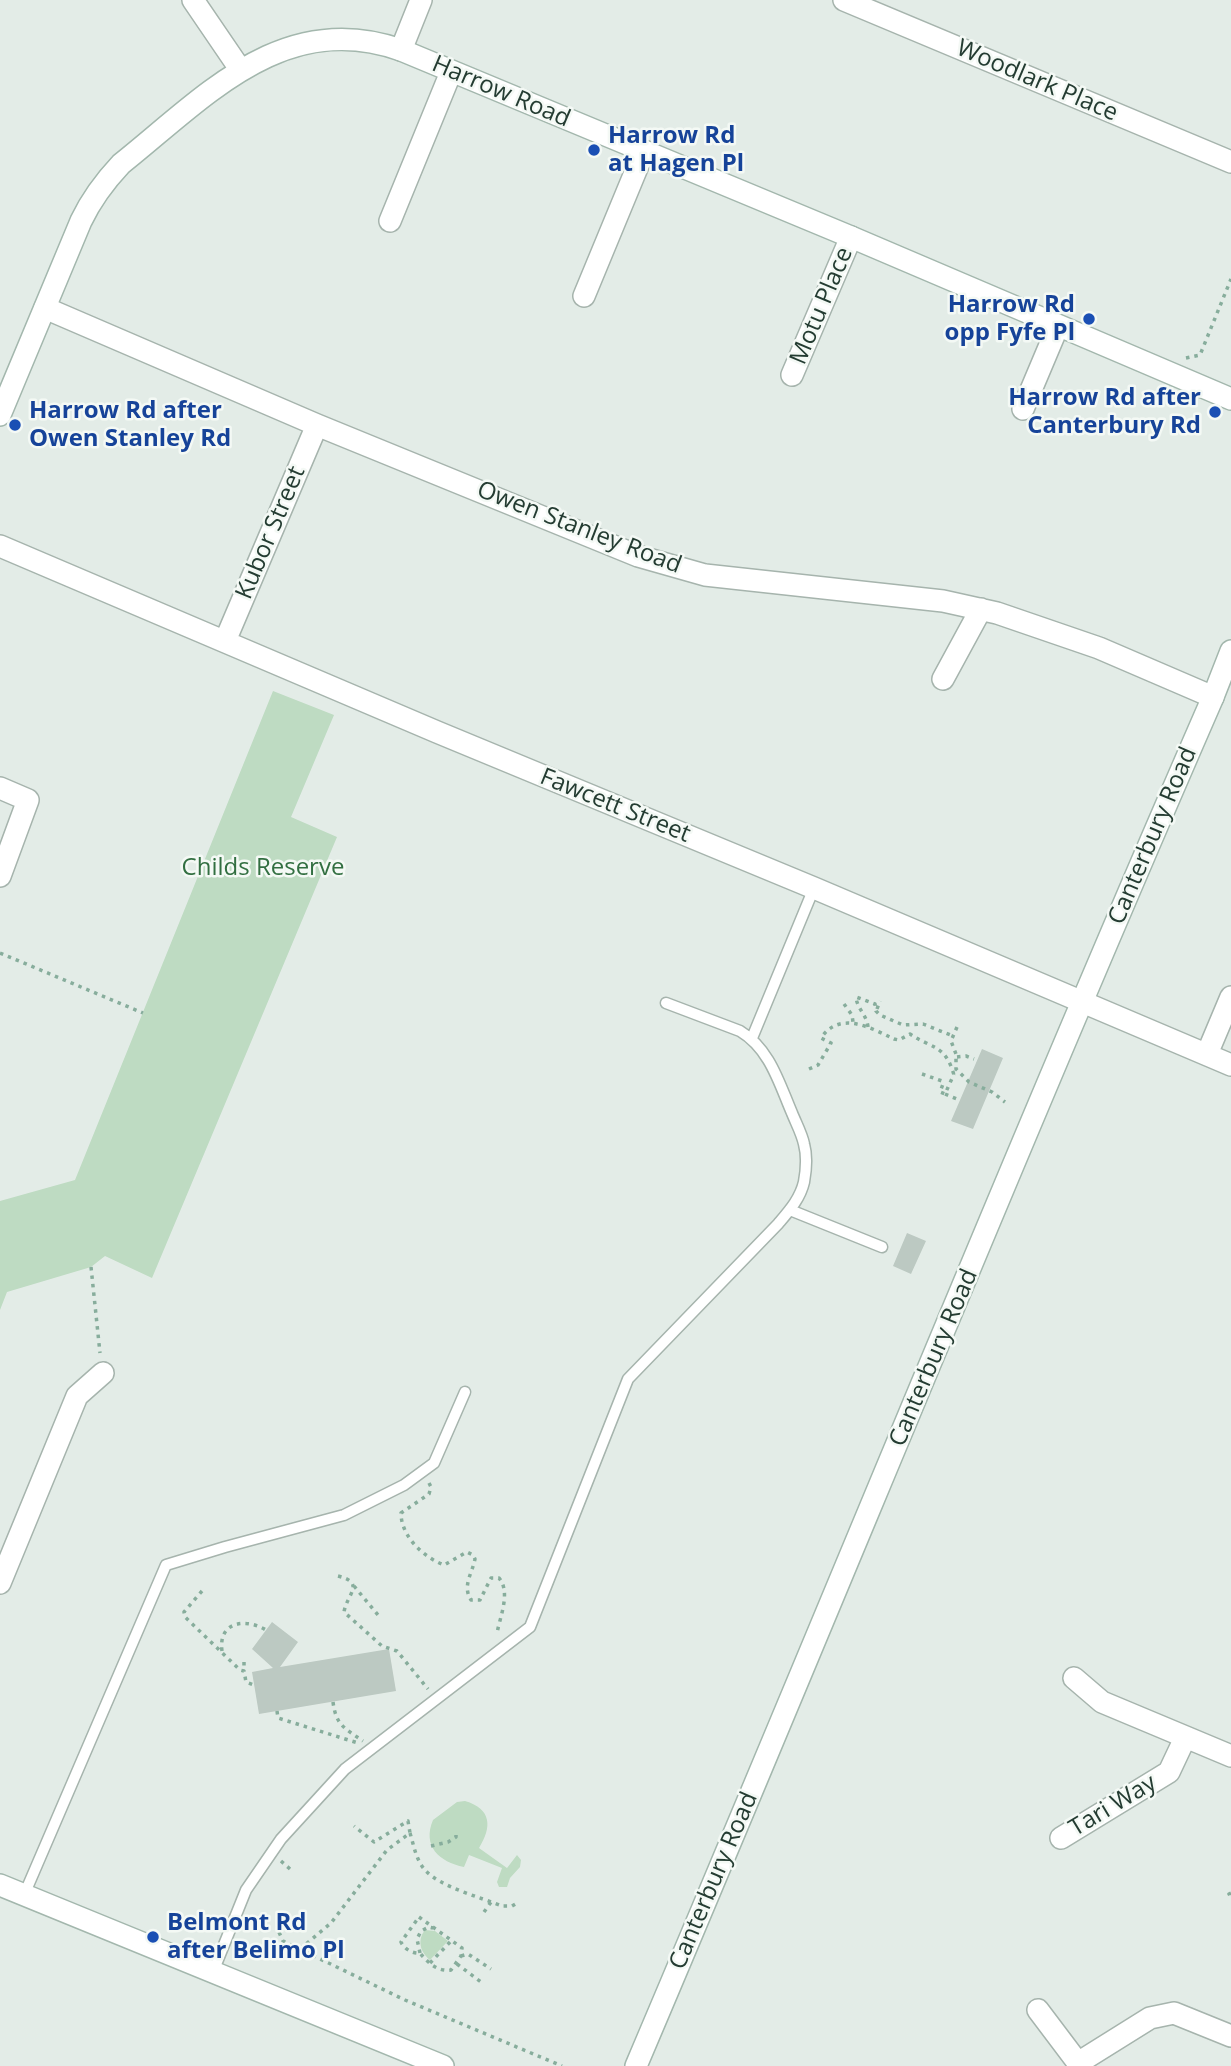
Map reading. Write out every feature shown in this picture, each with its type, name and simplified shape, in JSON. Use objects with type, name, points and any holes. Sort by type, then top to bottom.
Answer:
[{"type":"street","points":[[193,0],[240,69]]},
{"type":"street","points":[[401,50],[421,0]]},
{"type":"street","name":"Woodlark Place","points":[[844,0],[1231,162]]},
{"type":"street","name":"Harrow Road","points":[[0,415],[85,214],[109,177],[121,164],[240,69],[274,52],[316,41],[361,40],[401,50],[1231,399]]},
{"type":"street","points":[[390,220],[451,72]]},
{"type":"street","points":[[584,296],[644,151]]},
{"type":"street","name":"Motu Place","points":[[792,375],[851,237]]},
{"type":"street","name":"Owen Stanley Road","points":[[45,308],[317,425],[638,556],[705,575],[943,601],[997,613],[1099,648],[1213,697]]},
{"type":"street","points":[[1023,409],[1058,326]]},
{"type":"street","name":"Kubor Street","points":[[225,641],[317,425]]},
{"type":"street","name":"Fawcett Street","points":[[0,546],[1231,1065]]},
{"type":"street","points":[[943,679],[981,610]]},
{"type":"street","name":"Canterbury Road","points":[[636,2066],[1231,650]]},
{"type":"street","points":[[0,789],[28,800],[0,876]]},
{"type":"street","points":[[1207,1054],[1231,998]]},
{"type":"street","points":[[0,1583],[78,1396],[103,1373]]},
{"type":"street","points":[[1074,1678],[1102,1702],[1231,1756]]},
{"type":"street","name":"Tari Way","points":[[1061,1838],[1169,1772],[1185,1738]]},
{"type":"street","points":[[0,1885],[443,2066]]},
{"type":"street","points":[[1038,2010],[1078,2063],[1150,2018],[1174,2013],[1231,2036]]},
{"type":"lane","points":[[752,1038],[814,888]]},
{"type":"lane","points":[[213,1972],[246,1890],[281,1839],[345,1769],[530,1627],[628,1379],[796,1204],[804,1182],[804,1143],[772,1066],[763,1051],[752,1038],[725,1024],[666,1003]]},
{"type":"lane","points":[[790,1210],[882,1247]]},
{"type":"lane","points":[[24,1895],[166,1565],[344,1515],[404,1485],[434,1463],[466,1392]]},
{"type":"path","points":[[1178,377],[1186,359],[1200,355],[1231,279]]},
{"type":"path","points":[[0,953],[143,1013]]},
{"type":"path","points":[[868,1027],[856,997],[874,1004],[880,1015],[903,1025],[935,1026],[953,1036]]},
{"type":"path","points":[[876,1011],[880,1001]]},
{"type":"path","points":[[844,1004],[852,1015],[853,1022]]},
{"type":"path","points":[[809,1069],[818,1065],[831,1043],[821,1038],[822,1036],[842,1023],[853,1022],[894,1039],[899,1040],[911,1035],[934,1045],[950,1060],[954,1075]]},
{"type":"path","points":[[911,1035],[915,1025]]},
{"type":"path","points":[[945,1094],[956,1069],[957,1057],[951,1041],[957,1027]]},
{"type":"path","points":[[957,1057],[974,1059]]},
{"type":"path","points":[[956,1069],[969,1082],[992,1092],[1005,1102]]},
{"type":"path","points":[[922,1074],[942,1081],[940,1092],[957,1099]]},
{"type":"path","points":[[91,1267],[103,1373]]},
{"type":"path","points":[[423,1471],[431,1487],[429,1494],[401,1513],[402,1522],[420,1552],[438,1563],[451,1563],[467,1552],[473,1555],[474,1565],[466,1591],[471,1600],[480,1600],[491,1578],[499,1578],[503,1582],[504,1601],[492,1656]]},
{"type":"path","points":[[338,1576],[350,1578],[378,1615]]},
{"type":"path","points":[[353,1584],[344,1612],[382,1646],[397,1651],[436,1699]]},
{"type":"path","points":[[202,1591],[184,1612],[185,1617],[244,1671]]},
{"type":"path","points":[[222,1653],[221,1636],[228,1628],[243,1623],[266,1630]]},
{"type":"path","points":[[244,1662],[246,1682],[254,1685]]},
{"type":"path","points":[[333,1702],[337,1720],[342,1726],[373,1748]]},
{"type":"path","points":[[277,1711],[278,1718],[373,1748]]},
{"type":"path","points":[[354,1826],[374,1842],[408,1821],[418,1859],[436,1879],[502,1906],[517,1903]]},
{"type":"path","points":[[300,1949],[331,1923],[387,1850],[410,1833]]},
{"type":"path","points":[[431,1846],[448,1842],[456,1837],[456,1833]]},
{"type":"path","points":[[484,1912],[491,1902]]},
{"type":"path","points":[[420,1953],[402,1946],[401,1942],[419,1917],[435,1928],[452,1940],[462,1948],[457,1964],[451,1970],[441,1970],[420,1953],[417,1939],[421,1931],[429,1927],[435,1928]]},
{"type":"path","points":[[284,1918],[278,1928],[283,1941],[405,2000],[562,2066]]},
{"type":"path","points":[[430,1963],[452,1940]]},
{"type":"path","points":[[461,1956],[468,1954],[491,1969]]},
{"type":"path","points":[[457,1964],[481,1982]]},
{"type":"green space","name":"Childs Reserve","points":[[273,691],[334,715],[291,817],[337,837],[152,1278],[105,1256],[91,1267],[7,1292],[0,1310],[0,1201],[75,1180]]},
{"type":"green space","points":[[465,1801],[480,1809],[487,1820],[486,1833],[479,1848],[507,1868],[517,1855],[521,1860],[520,1867],[510,1878],[507,1887],[499,1887],[497,1882],[502,1868],[469,1855],[464,1867],[455,1865],[440,1857],[431,1845],[430,1829],[433,1820],[457,1802]]},
{"type":"green space","points":[[425,1930],[435,1931],[448,1941],[430,1960],[421,1946]]},
{"type":"building","points":[[982,1049],[1003,1058],[973,1129],[951,1121]]},
{"type":"building","points":[[907,1233],[926,1241],[911,1274],[893,1266]]},
{"type":"building","points":[[272,1622],[298,1642],[280,1667],[389,1649],[396,1691],[259,1714],[252,1672],[273,1668],[252,1649]]},
{"type":"place","name":"Harrow Rd at Hagen Pl","points":[[594,150]]},
{"type":"place","name":"Harrow Rd opp Fyfe Pl","points":[[1089,319]]},
{"type":"place","name":"Harrow Rd after Canterbury Rd","points":[[1215,412]]},
{"type":"place","name":"Harrow Rd after Owen Stanley Rd","points":[[15,425]]},
{"type":"place","name":"Belmont Rd after Belimo Pl","points":[[153,1937]]}]
